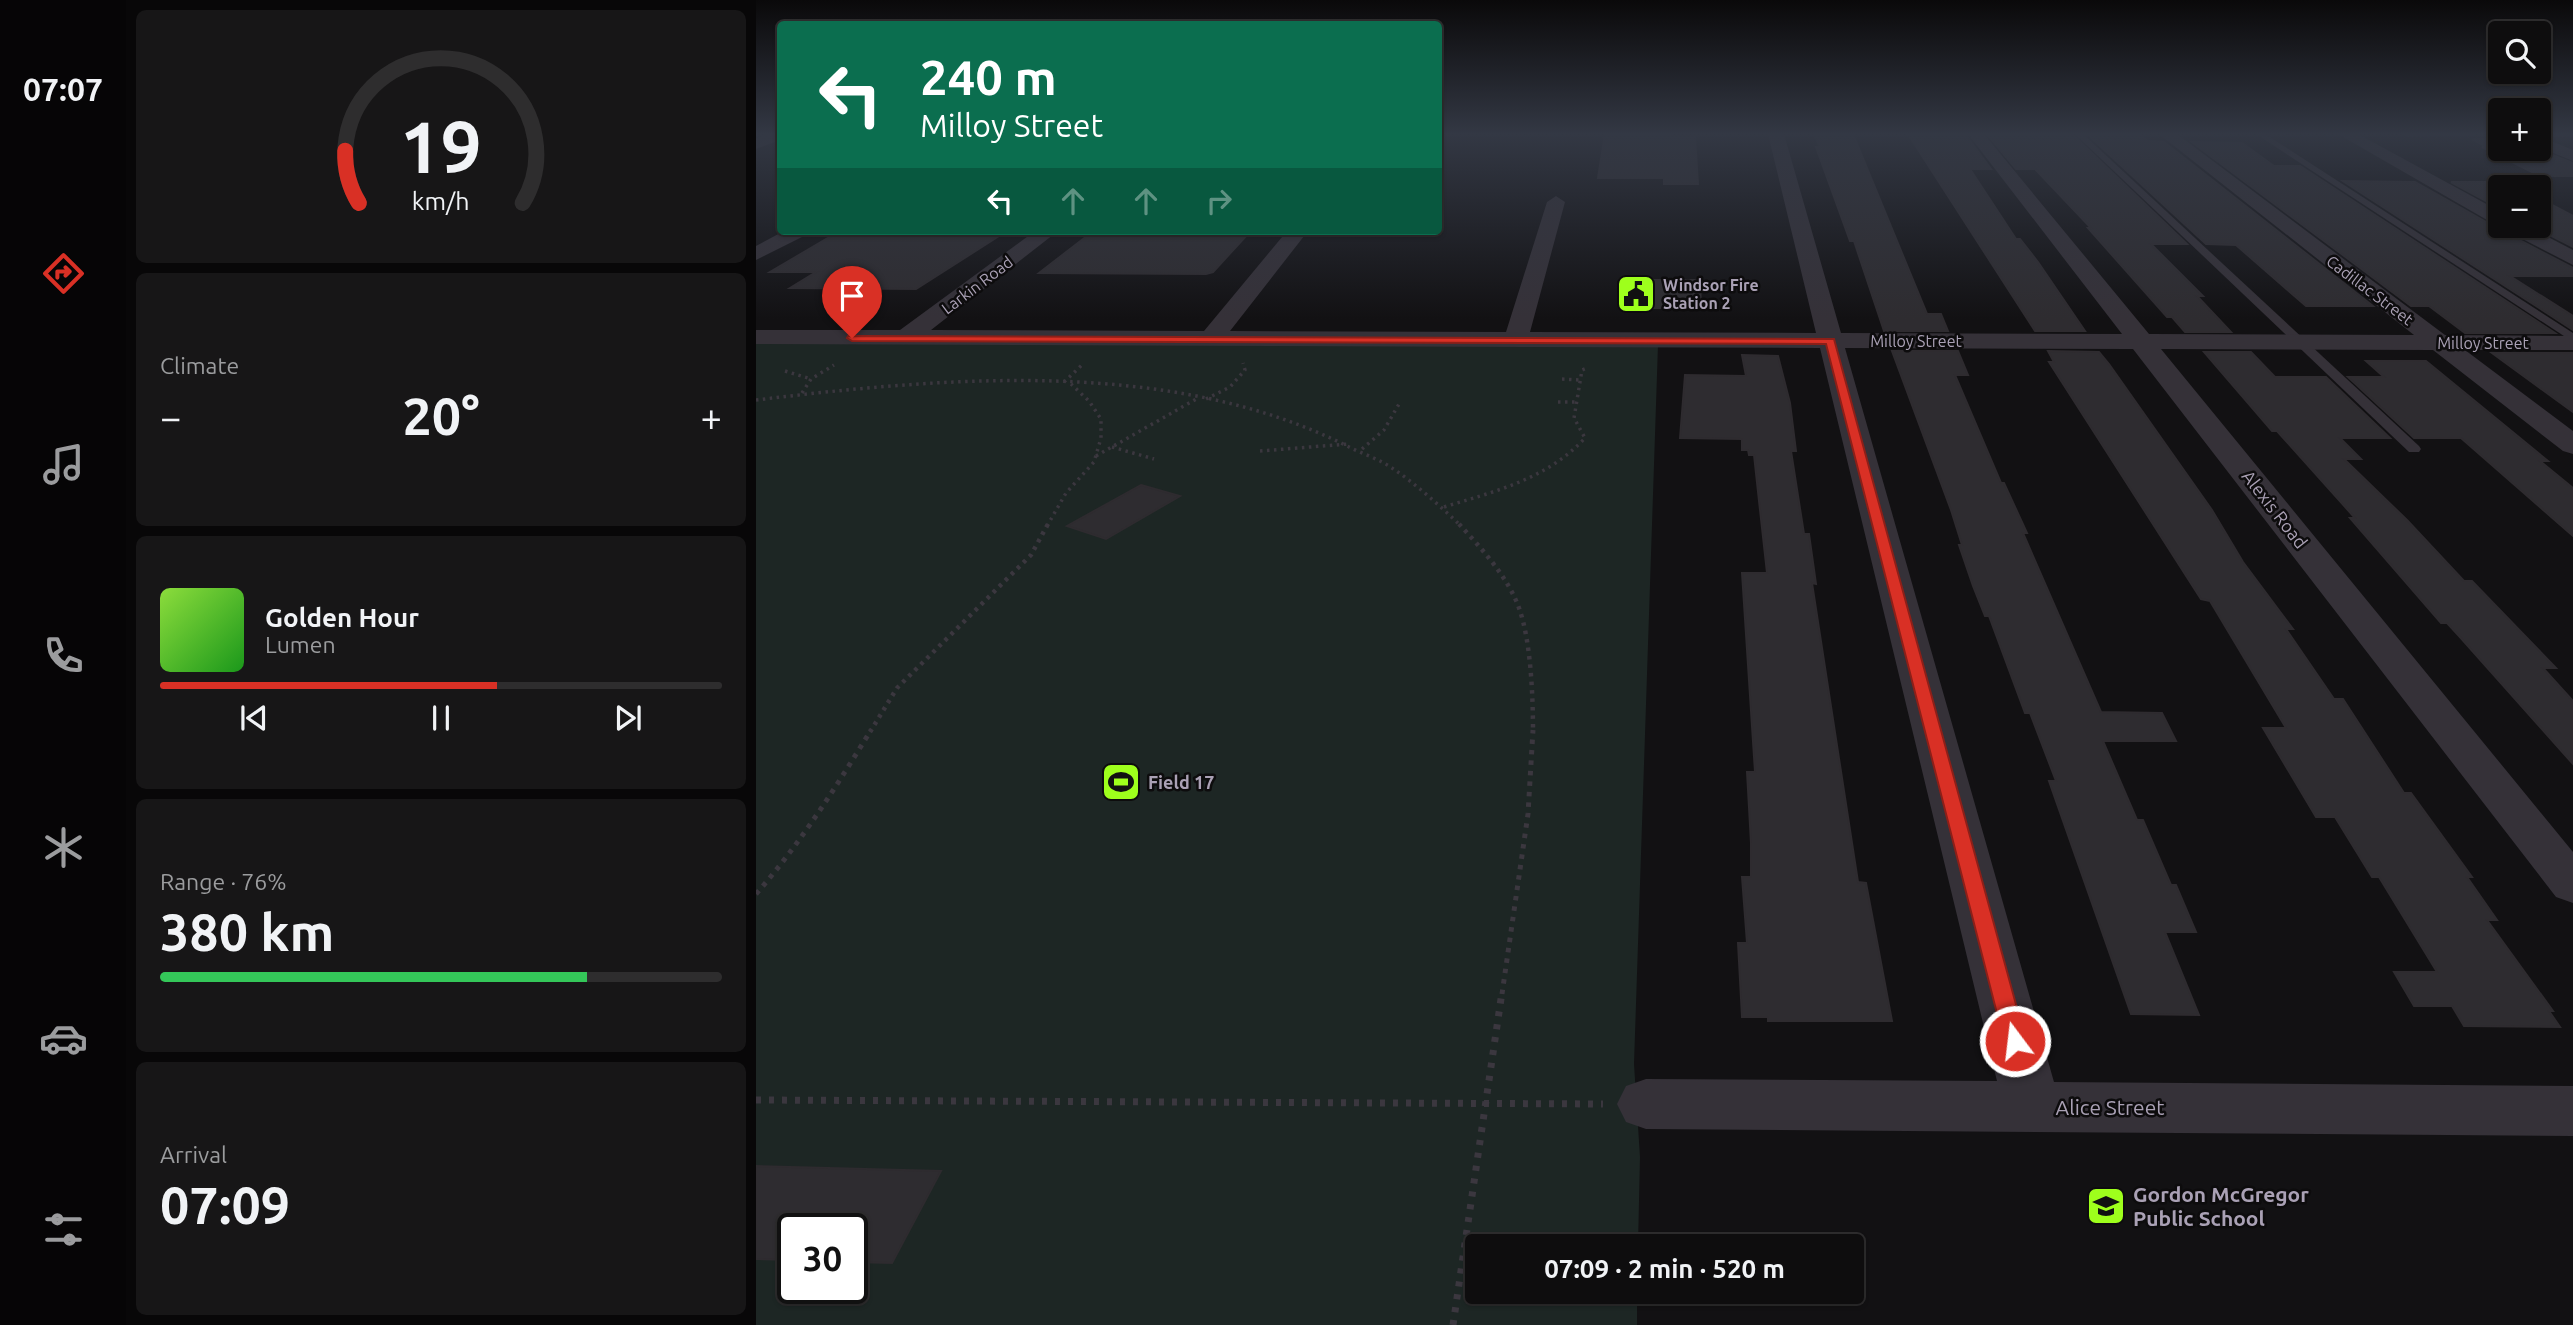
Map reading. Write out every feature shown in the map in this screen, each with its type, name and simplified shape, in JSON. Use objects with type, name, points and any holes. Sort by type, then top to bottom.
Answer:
[{"type":"street","points":[[1792,196],[2032,1107]]},
{"type":"street","name":"Alexis Road","points":[[2025,196],[2573,885]]},
{"type":"street","name":"Cadillac Street","points":[[2248,196],[2573,445]]},
{"type":"street","points":[[2459,196],[2488,212]]},
{"type":"street","points":[[1516,340],[1556,202]]},
{"type":"street","points":[[756,254],[792,235]]},
{"type":"street","name":"Larkin Road","points":[[905,338],[1043,235]]},
{"type":"street","points":[[1211,339],[1295,235]]},
{"type":"street","points":[[2534,238],[2573,260]]},
{"type":"street","name":"Milloy Street","points":[[756,337],[2440,343],[2573,341]]},
{"type":"street","name":"Alice Street","points":[[1646,1104],[2573,1111]]},
{"type":"lane","points":[[2143,196],[2414,449]]},
{"type":"lane","points":[[2353,196],[2573,341]]},
{"type":"path","points":[[802,394],[811,379],[834,365]]},
{"type":"path","points":[[1444,507],[1541,474],[1575,451],[1585,438],[1574,418],[1581,370],[1595,367]]},
{"type":"path","points":[[1205,399],[1230,387],[1245,370]]},
{"type":"path","points":[[785,371],[811,379]]},
{"type":"path","points":[[1562,379],[1580,380]]},
{"type":"path","points":[[756,401],[909,384],[1004,381],[1070,383],[1198,398],[1255,409],[1324,431],[1385,462],[1444,507],[1482,549],[1519,607],[1532,681],[1532,789],[1453,1325]]},
{"type":"path","points":[[756,894],[776,871],[835,789],[897,688],[1031,555],[1066,493],[1094,462],[1101,438],[1101,419],[1089,401],[1070,383]]},
{"type":"path","points":[[1096,456],[1198,398]]},
{"type":"path","points":[[1558,402],[1577,402]]},
{"type":"path","points":[[1361,450],[1381,437],[1394,418],[1399,404]]},
{"type":"path","points":[[1260,451],[1349,444]]},
{"type":"path","points":[[1111,447],[1154,459]]},
{"type":"path","points":[[756,1100],[1646,1104]]},
{"type":"shaded area","points":[[756,341],[1658,345],[1634,1064],[1640,1157],[1638,1234],[1465,1234],[1465,1304],[1637,1304],[1637,1325],[756,1325]]},
{"type":"building","points":[[1834,196],[1878,196],[1927,314],[1941,314],[1948,331],[1884,331],[1854,241],[1850,241]]},
{"type":"building","points":[[1948,196],[1988,196],[2016,239],[2020,239],[2038,262],[2085,331],[2035,331]]},
{"type":"building","points":[[2060,196],[2137,196],[2187,244],[2151,244],[2203,296],[2197,296],[2231,332],[2185,332],[2172,317],[2167,317],[2088,228],[2091,228]]},
{"type":"building","points":[[2154,196],[2233,196],[2373,306],[2306,306],[2236,245],[2206,244]]},
{"type":"building","points":[[2264,196],[2346,196],[2555,333],[2465,333],[2429,306],[2411,306]]},
{"type":"building","points":[[2366,196],[2440,196],[2488,223],[2488,238],[2516,238],[2573,268],[2573,276],[2510,276],[2573,316],[2573,330]]},
{"type":"building","points":[[2477,196],[2488,196],[2488,202]]},
{"type":"building","points":[[2551,204],[2573,216],[2573,247],[2551,236]]},
{"type":"building","points":[[833,235],[999,236],[916,289],[790,288],[816,272],[770,272]]},
{"type":"building","points":[[1247,235],[1213,272],[1206,274],[1039,273],[1087,236]]},
{"type":"building","points":[[1640,280],[1700,280],[1701,308],[1638,308]]},
{"type":"building","points":[[1892,351],[1958,351],[1968,375],[1955,375],[2001,483],[2004,483],[2027,533],[2023,533],[2101,712],[2162,713],[2176,741],[2103,741],[2137,820],[2143,820],[2171,885],[2176,885],[2196,932],[2165,932],[2199,1015],[2131,1014],[2049,781],[2056,781],[2030,713],[2025,713],[1989,616],[1985,616],[1973,586],[1951,510]]},
{"type":"building","points":[[2048,351],[2099,352],[2109,364],[2212,510],[2243,562],[2293,629],[2286,629],[2334,699],[2343,699],[2404,793],[2411,793],[2472,877],[2467,877],[2497,920],[2487,920],[2553,1011],[2549,1011],[2560,1027],[2464,1026],[2452,1006],[2414,1006],[2394,972],[2437,972],[2379,877],[2372,877],[2335,817],[2316,817],[2263,728],[2286,728],[2210,601],[2201,599],[2049,362],[2054,362]]},
{"type":"building","points":[[2204,352],[2251,352],[2275,377],[2326,377],[2390,438],[2340,438],[2361,459],[2344,459],[2407,520],[2464,581],[2472,581],[2556,668],[2543,668],[2573,701],[2573,764],[2447,623],[2441,623],[2350,518],[2355,518],[2277,431],[2272,431]]},
{"type":"building","points":[[2492,353],[2573,353],[2573,412]]},
{"type":"building","points":[[1742,355],[1778,356],[1790,403],[1796,451],[1791,451],[1804,534],[1809,534],[1816,584],[1812,583],[1858,882],[1866,883],[1892,1021],[1768,1021],[1768,1017],[1742,1017],[1738,943],[1747,943],[1742,877],[1751,877],[1747,772],[1755,772],[1742,573],[1767,573],[1754,455],[1749,455],[1748,450],[1742,450],[1742,439],[1680,438],[1685,375],[1746,376]]},
{"type":"building","points":[[2366,361],[2426,361],[2548,461],[2540,461],[2573,488],[2573,536],[2461,438],[2414,438],[2348,377],[2384,377]]},
{"type":"building","points":[[1141,485],[1180,496],[1106,539],[1067,526]]},
{"type":"building","points":[[756,1166],[941,1171],[892,1263],[868,1262],[868,1213],[777,1213],[777,1260],[756,1259]]},
{"type":"place","name":"Windsor Fire Station 2","points":[[1636,294]]},
{"type":"place","name":"Field 17","points":[[1121,782]]},
{"type":"place","name":"Gordon McGregor Public School","points":[[2106,1206]]},
{"type":"route","points":[[852,338],[1831,341],[2015,1041]]}]
